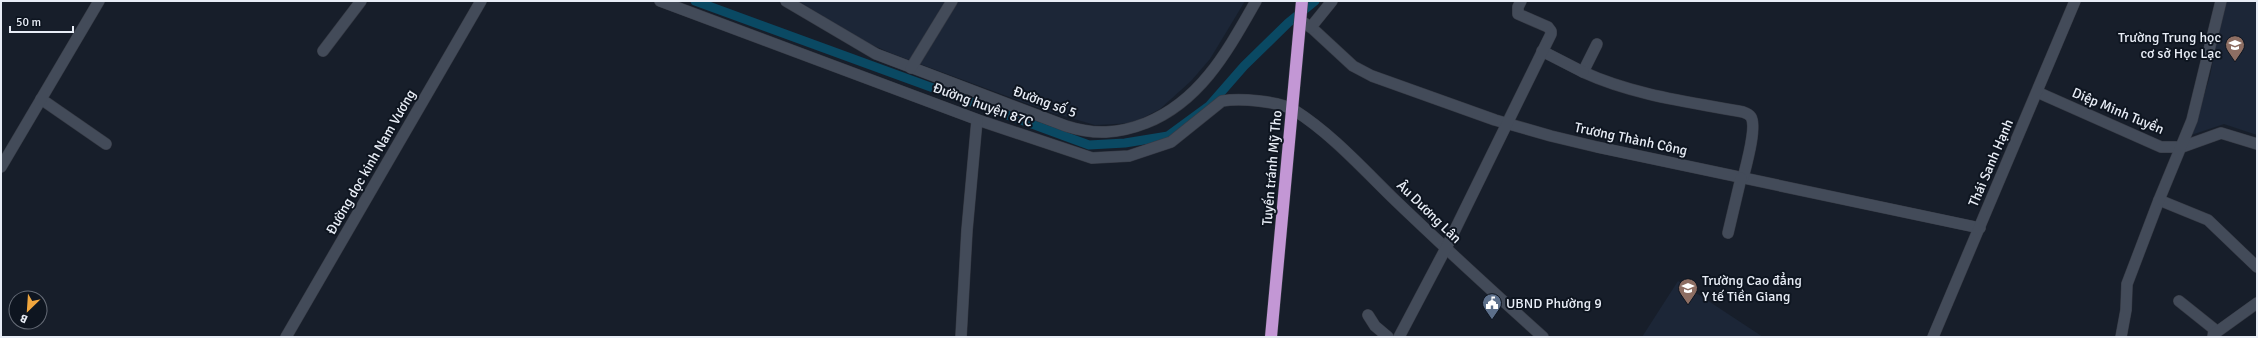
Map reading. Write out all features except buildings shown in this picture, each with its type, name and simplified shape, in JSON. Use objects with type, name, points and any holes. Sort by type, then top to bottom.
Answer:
[{"type":"highway","name":"Tuyến tránh Mỹ Tho","points":[[1271,337],[1302,1]]},
{"type":"street","points":[[1,167],[99,1]]},
{"type":"street","points":[[323,51],[361,1]]},
{"type":"street","name":"Đường dọc kinh Nam Vương","points":[[286,337],[481,1]]},
{"type":"street","name":"Đường huyện 87C","points":[[660,1],[977,120],[1079,156],[1107,158],[1139,153],[1171,142],[1222,101],[1231,100],[1273,103],[1293,110]]},
{"type":"street","name":"Đường số 5","points":[[786,1],[866,49],[912,68],[1082,131],[1109,133],[1127,131],[1172,110],[1204,82],[1233,42],[1256,1]]},
{"type":"street","points":[[912,68],[952,1]]},
{"type":"street","points":[[1311,27],[1332,1]]},
{"type":"street","points":[[1399,337],[1446,248],[1508,124],[1551,31],[1518,14],[1518,7],[1521,1]]},
{"type":"street","name":"Thái Sanh Hạnh","points":[[1933,337],[2075,1]]},
{"type":"street","points":[[2121,337],[2126,310],[2127,284],[2159,200],[2182,148],[2199,98],[2221,1]]},
{"type":"street","name":"Trương Thành Công","points":[[1300,18],[1360,71],[1508,124],[1551,136],[1980,228]]},
{"type":"street","points":[[1583,72],[1597,44]]},
{"type":"street","points":[[1542,50],[1583,72],[1610,84],[1686,102],[1747,113],[1752,119],[1752,127],[1742,178],[1728,233]]},
{"type":"street","name":"Diệp Minh Tuyền","points":[[2036,92],[2156,145],[2182,148],[2221,133],[2257,144]]},
{"type":"street","points":[[41,99],[106,144]]},
{"type":"street","name":"Âu Dương Lân","points":[[1293,110],[1325,134],[1543,337]]},
{"type":"street","points":[[961,337],[967,230],[977,120]]},
{"type":"street","points":[[2159,200],[2208,220],[2257,267]]},
{"type":"street","points":[[2179,301],[2212,327],[2214,335],[2257,303]]},
{"type":"street","points":[[1368,315],[1375,326],[1388,337]]},
{"type":"shaded area","points":[[798,1],[1245,1],[1210,59],[1191,81],[1160,109],[1133,123],[1095,125],[1050,112],[893,54],[863,41]]},
{"type":"shaded area","name":"Trường Trung học cơ sở Học Lạc","points":[[2224,1],[2257,1],[2257,135],[2224,124],[2188,136],[2195,124],[2210,76]]},
{"type":"shaded area","name":"Trường Cao đẳng Y tế Tiền Giang","points":[[1678,281],[1763,337],[1642,337]]},
{"type":"waterway","points":[[695,1],[1089,145],[1125,143],[1168,136],[1209,106],[1244,66],[1288,23],[1315,1]]},
{"type":"place","name":"Trường Trung học cơ sở Học Lạc","points":[[2235,62]]},
{"type":"place","name":"Trường Cao đẳng Y tế Tiền Giang","points":[[1688,305]]},
{"type":"place","name":"UBND Phường 9","points":[[1492,320]]}]
